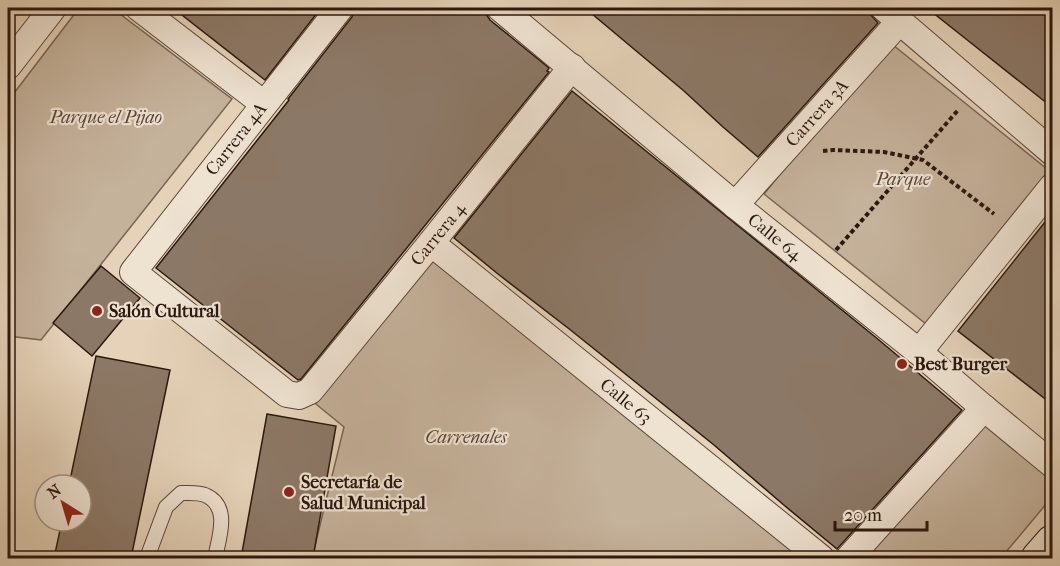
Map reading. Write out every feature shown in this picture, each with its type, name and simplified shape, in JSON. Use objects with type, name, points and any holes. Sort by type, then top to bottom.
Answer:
[{"type":"street","points":[[8,66],[53,8]]},
{"type":"street","points":[[139,8],[264,104]]},
{"type":"street","name":"Carrera 4A","points":[[299,396],[287,394],[133,272],[340,8]]},
{"type":"street","name":"Calle 64","points":[[500,8],[735,205],[919,352],[1053,464]]},
{"type":"street","points":[[892,14],[1053,152]]},
{"type":"street","name":"Carrera 3A","points":[[735,205],[778,158],[892,14]]},
{"type":"street","name":"Carrera 4","points":[[299,396],[310,391],[572,67]]},
{"type":"street","points":[[919,352],[1053,187]]},
{"type":"street","name":"Calle 63","points":[[431,243],[821,558]]},
{"type":"street","points":[[849,558],[984,408]]},
{"type":"street","points":[[1038,558],[1053,542]]},
{"type":"lane","points":[[147,558],[166,507],[181,493],[204,494],[218,504],[222,520],[215,558]]},
{"type":"path","points":[[818,271],[977,88]]},
{"type":"path","points":[[778,158],[833,150],[884,152],[916,158],[922,160],[1017,231]]},
{"type":"green space","name":"Parque el Pijao","points":[[79,8],[112,8],[232,99],[41,340],[8,336],[8,101]]},
{"type":"green space","name":"Parque","points":[[888,41],[1052,173],[1052,178],[931,328],[764,194]]},
{"type":"green space","name":"Carrenales","points":[[435,252],[805,558],[312,558],[344,427],[311,400]]},
{"type":"green space","points":[[980,416],[1052,476],[1052,497],[1001,558],[861,558]]},
{"type":"building","points":[[173,8],[321,8],[265,80]]},
{"type":"building","points":[[355,8],[482,8],[486,10],[490,20],[549,68],[547,71],[549,72],[298,380],[156,268],[289,100],[352,17]]},
{"type":"building","points":[[585,8],[869,8],[870,14],[878,23],[758,157]]},
{"type":"building","points":[[927,8],[1053,8],[1053,108],[966,39]]},
{"type":"building","points":[[572,91],[962,410],[837,549],[714,445],[454,238]]},
{"type":"building","points":[[1053,212],[1053,405],[958,331]]},
{"type":"building","name":"Salón Cultural","points":[[101,266],[140,298],[92,356],[53,323]]},
{"type":"building","points":[[96,356],[170,370],[131,558],[54,558],[59,533],[93,533],[93,473],[72,473]]},
{"type":"building","name":"Secretaría de Salud Municipal","points":[[267,414],[336,426],[313,558],[241,558]]},
{"type":"place","name":"Salón Cultural","points":[[97,311]]},
{"type":"place","name":"Best Burger","points":[[902,364]]},
{"type":"place","name":"Secretaría de Salud Municipal","points":[[289,492]]}]
